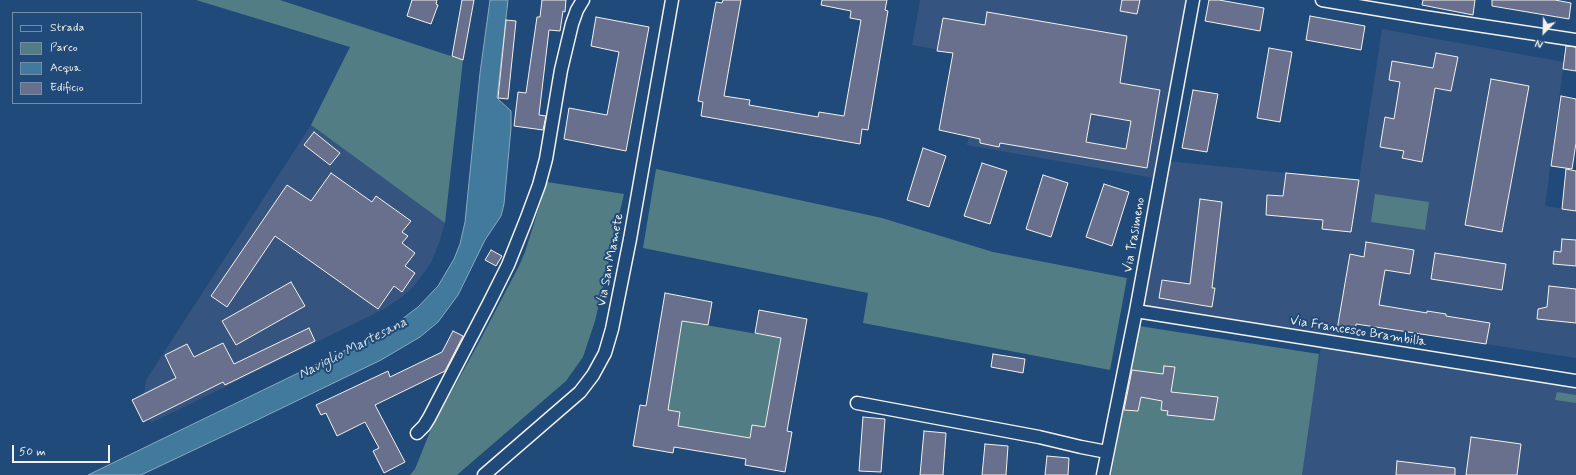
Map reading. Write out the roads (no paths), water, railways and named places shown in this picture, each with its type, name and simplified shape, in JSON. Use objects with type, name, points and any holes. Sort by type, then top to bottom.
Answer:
[{"type":"street","points":[[417,433],[424,426],[505,271],[532,206],[546,159],[561,70],[572,24],[582,0]]},
{"type":"street","name":"Via San Mamete","points":[[484,475],[580,392],[593,375],[607,347],[630,239],[672,0]]},
{"type":"street","name":"Via Trasimeno","points":[[1102,475],[1136,310],[1193,0]]},
{"type":"street","points":[[1322,0],[1576,40]]},
{"type":"street","name":"Via Francesco Brambilla","points":[[1136,310],[1576,381]]},
{"type":"street","points":[[856,403],[1039,436],[1081,448],[1107,452]]},
{"type":"water","name":"Naviglio Martesana","points":[[490,0],[508,0],[497,98],[511,111],[511,128],[504,204],[501,216],[485,240],[458,295],[438,322],[420,337],[381,360],[141,475],[88,475],[389,329],[418,307],[438,286],[454,259],[460,244],[465,222],[480,73]]}]
